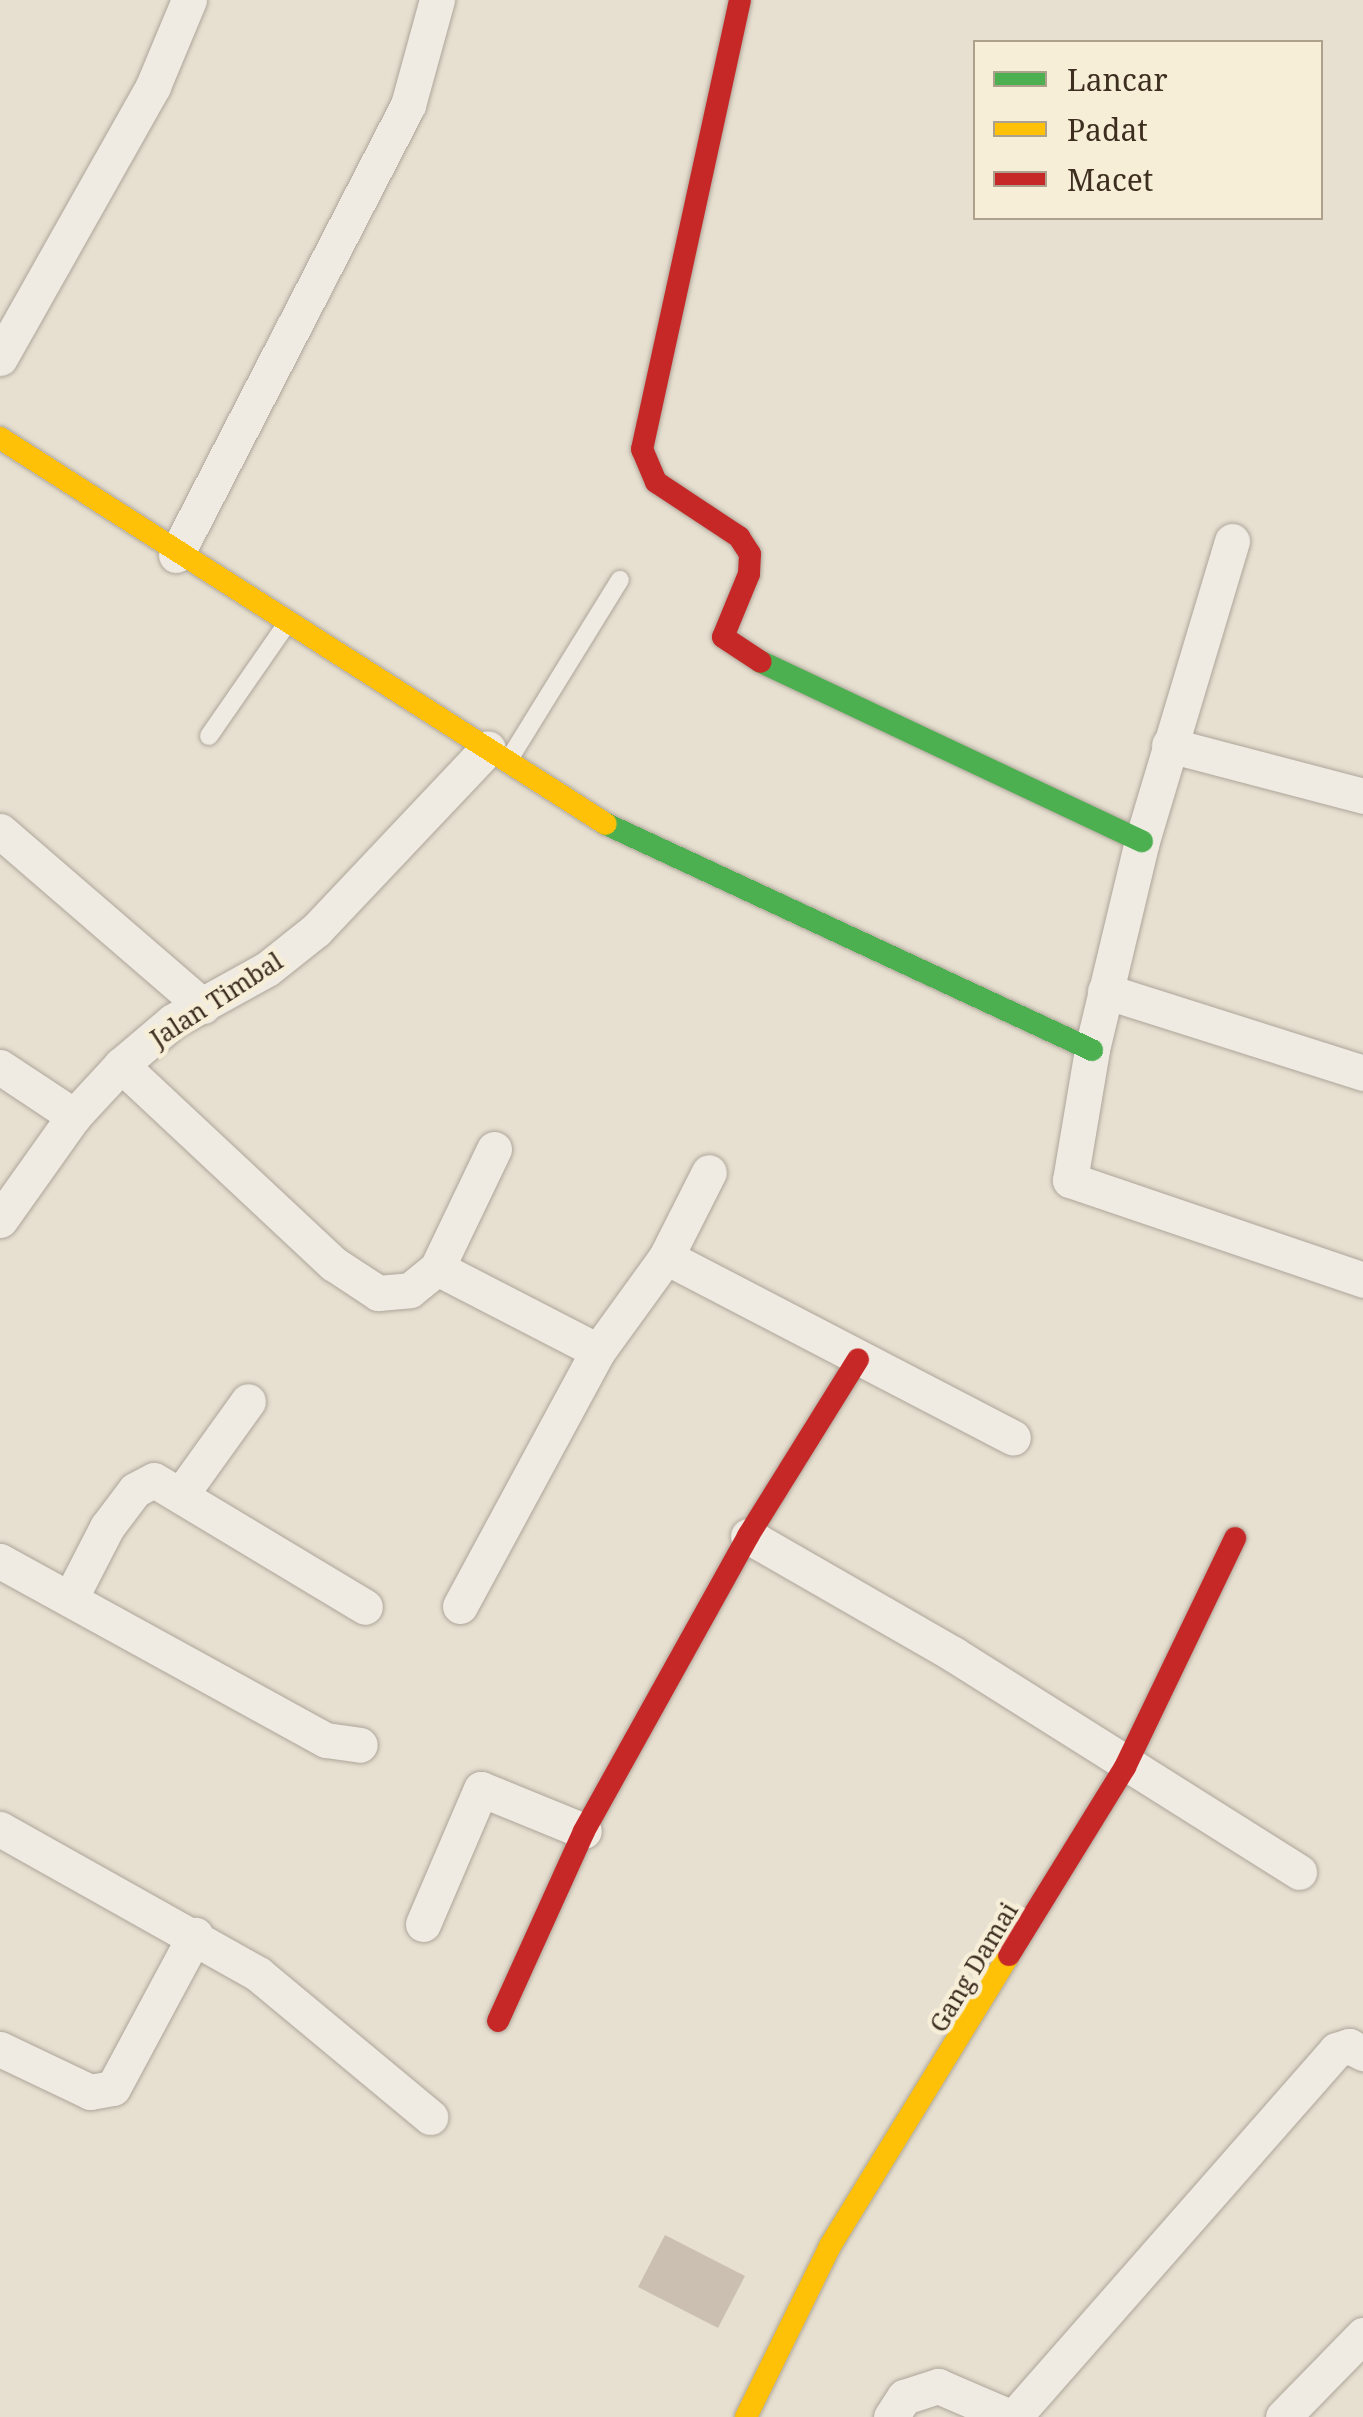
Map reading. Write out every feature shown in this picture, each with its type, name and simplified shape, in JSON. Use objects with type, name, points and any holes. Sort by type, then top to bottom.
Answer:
[{"type":"street","points":[[0,358],[153,86],[188,0]]},
{"type":"street","points":[[176,555],[408,105],[437,0]]},
{"type":"street","points":[[740,0],[642,449],[656,482],[739,537],[750,554],[723,637],[732,648],[1142,841]]},
{"type":"street","points":[[0,438],[176,555],[614,829],[1092,1050]]},
{"type":"street","points":[[1232,541],[1142,841],[1092,1050],[1070,1180],[1363,1280]]},
{"type":"street","points":[[1169,745],[1363,796]]},
{"type":"street","name":"Jalan Timbal","points":[[0,1220],[74,1116],[121,1065],[173,1021],[203,1006],[316,930],[498,755]]},
{"type":"street","points":[[0,832],[203,1006]]},
{"type":"street","points":[[1105,991],[1363,1073]]},
{"type":"street","points":[[121,1065],[362,1287],[410,1290],[437,1268],[494,1148]]},
{"type":"street","points":[[0,1066],[74,1116]]},
{"type":"street","points":[[460,1606],[598,1351],[666,1257],[709,1172]]},
{"type":"street","points":[[666,1257],[1013,1438]]},
{"type":"street","points":[[437,1268],[598,1351]]},
{"type":"street","points":[[498,2021],[584,1832],[748,1536],[858,1359]]},
{"type":"street","points":[[182,1493],[248,1401]]},
{"type":"street","points":[[70,1599],[107,1527],[135,1490],[154,1480],[182,1493],[365,1607]]},
{"type":"street","points":[[748,1536],[954,1654],[1125,1768],[1299,1872]]},
{"type":"street","name":"Gang Damai","points":[[746,2417],[830,2246],[1125,1768],[1235,1538]]},
{"type":"street","points":[[0,1561],[326,1740],[360,1745]]},
{"type":"street","points":[[423,1924],[481,1789],[584,1832]]},
{"type":"street","points":[[0,1829],[195,1935],[258,1974],[430,2117]]},
{"type":"street","points":[[0,2049],[90,2092],[112,2088],[195,1935]]},
{"type":"street","points":[[891,2417],[904,2397],[938,2386],[1012,2417],[1336,2050],[1349,2046],[1363,2053]]},
{"type":"street","points":[[1282,2417],[1363,2335]]},
{"type":"lane","points":[[498,755],[620,580]]},
{"type":"lane","points":[[209,736],[286,625]]},
{"type":"building","points":[[665,2235],[745,2276],[718,2328],[638,2287]]},
{"type":"traffic: fast","points":[[761,662],[1142,841]]},
{"type":"traffic: fast","points":[[606,824],[1092,1050]]},
{"type":"traffic: slow","points":[[0,438],[606,824]]},
{"type":"traffic: slow","points":[[746,2417],[830,2246],[1009,1955]]},
{"type":"traffic: jam","points":[[740,0],[642,449],[656,482],[739,537],[750,554],[749,574],[723,637],[761,662]]},
{"type":"traffic: jam","points":[[498,2021],[584,1831],[748,1536],[858,1359]]},
{"type":"traffic: jam","points":[[1009,1955],[1125,1767],[1235,1538]]}]
